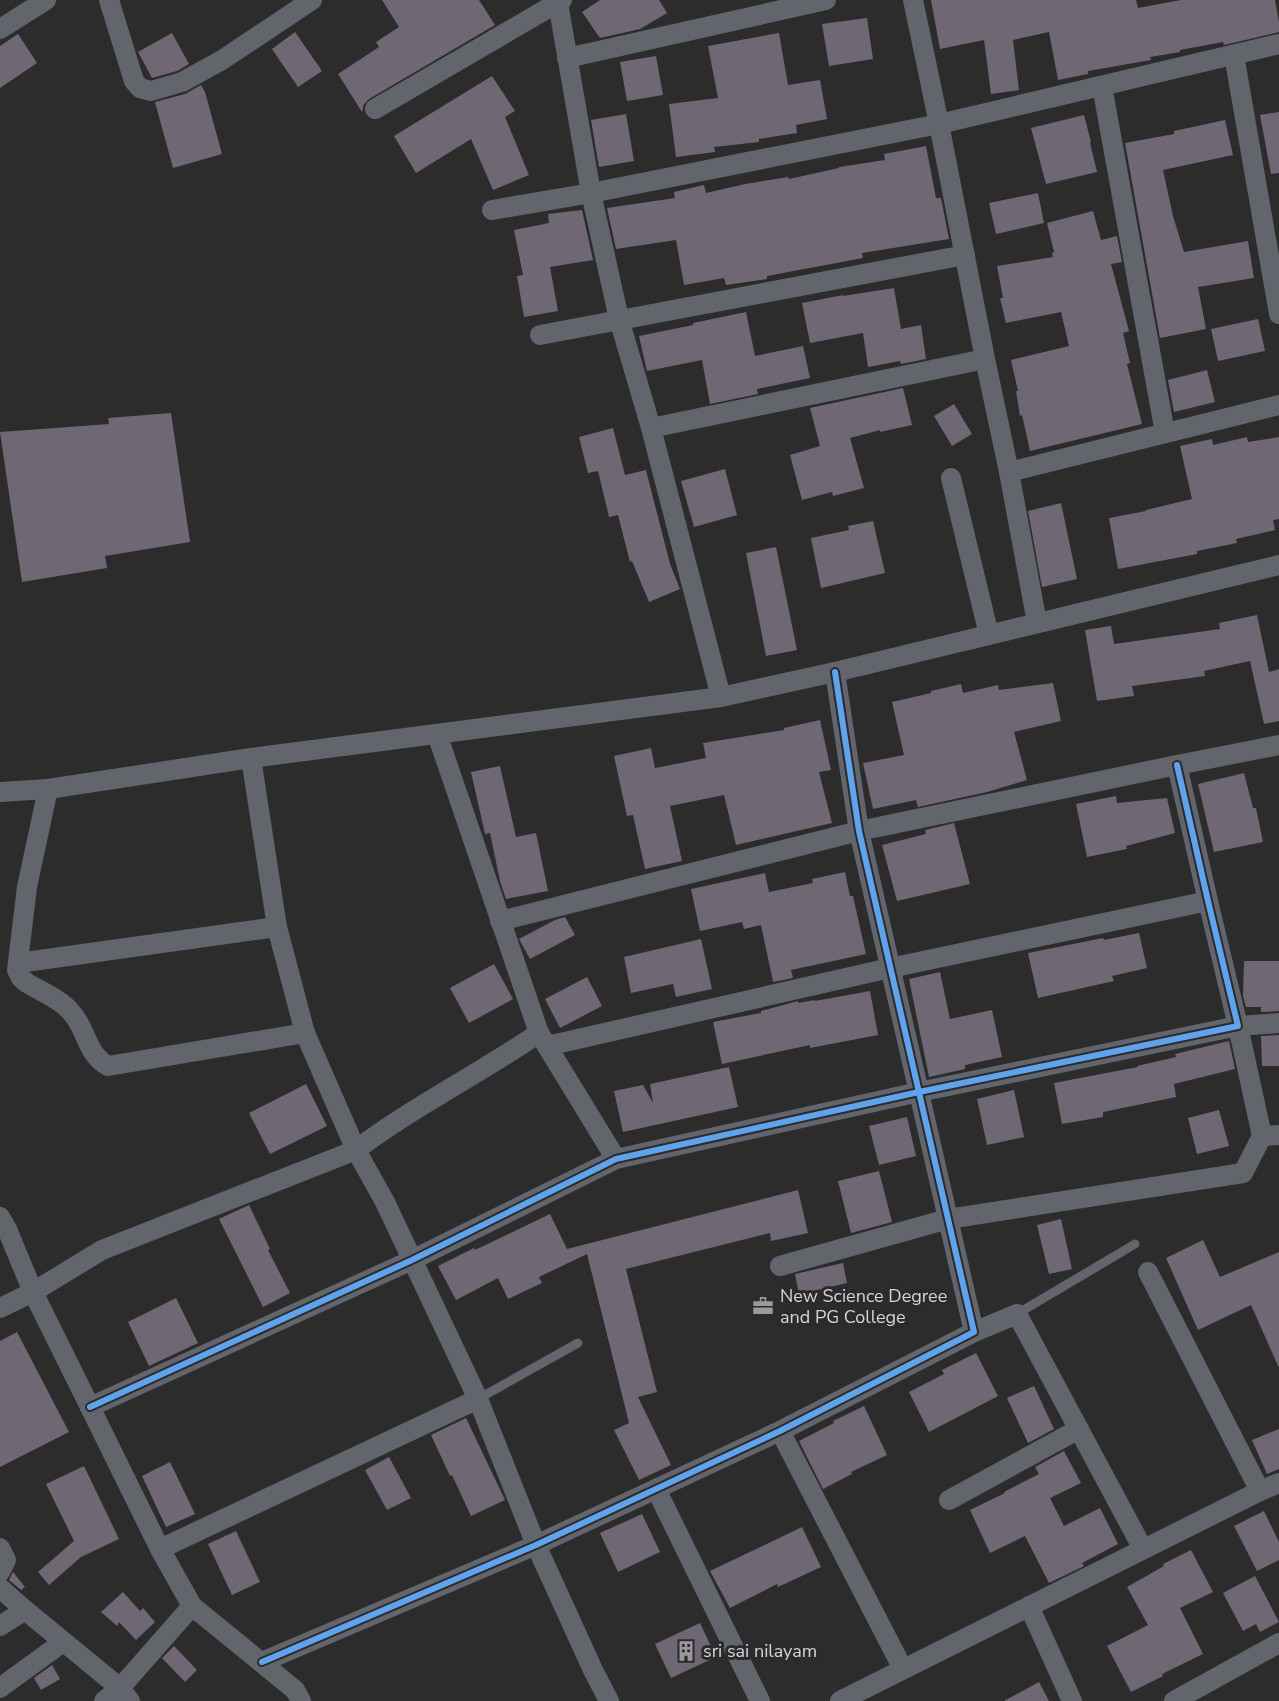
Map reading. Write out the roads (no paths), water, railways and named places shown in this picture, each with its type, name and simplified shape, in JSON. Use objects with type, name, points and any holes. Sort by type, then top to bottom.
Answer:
[{"type":"street","points":[[0,29],[46,0]]},
{"type":"street","points":[[109,0],[134,81],[140,88],[151,91],[182,82],[222,60],[312,0]]},
{"type":"street","points":[[567,58],[790,4],[826,0]]},
{"type":"street","points":[[914,0],[1037,623]]},
{"type":"street","points":[[375,110],[558,1],[591,193],[619,320],[651,428],[721,697]]},
{"type":"street","points":[[492,210],[591,193],[939,124],[1279,44]]},
{"type":"street","points":[[1234,55],[1279,314]]},
{"type":"street","points":[[1102,86],[1165,433]]},
{"type":"street","points":[[540,335],[965,255]]},
{"type":"street","points":[[651,428],[985,359]]},
{"type":"street","points":[[1009,472],[1279,405]]},
{"type":"street","points":[[951,478],[988,635]]},
{"type":"street","points":[[0,792],[48,789],[251,758],[721,697],[835,672],[1279,565]]},
{"type":"street","points":[[835,672],[859,831],[974,1332]]},
{"type":"street","points":[[437,734],[500,921],[543,1039],[616,1159]]},
{"type":"street","points":[[500,921],[859,831],[1279,745]]},
{"type":"street","points":[[251,758],[277,927],[305,1033],[356,1150],[385,1202],[478,1399],[536,1545],[609,1701]]},
{"type":"street","points":[[780,1266],[948,1219],[1243,1173],[1271,1136],[1238,1026],[1177,765]]},
{"type":"street","points":[[48,789],[27,887],[17,970],[21,978],[69,1008],[99,1062],[108,1066],[305,1033]]},
{"type":"street","points":[[0,1308],[33,1292],[102,1250],[356,1150],[381,1131],[514,1050],[543,1039],[1208,901]]},
{"type":"street","points":[[18,963],[277,927]]},
{"type":"street","points":[[90,1407],[412,1260],[616,1159],[919,1092],[1238,1026],[1279,1023]]},
{"type":"street","points":[[0,1217],[33,1292],[160,1549],[192,1606],[295,1690],[301,1701]]},
{"type":"street","points":[[1148,1272],[1260,1491]]},
{"type":"street","points":[[262,1662],[536,1545],[780,1431],[974,1332],[1017,1314],[1143,1549]]},
{"type":"street","points":[[160,1549],[478,1399]]},
{"type":"street","points":[[949,1500],[1078,1429]]},
{"type":"street","points":[[780,1431],[903,1669]]},
{"type":"street","points":[[840,1701],[1279,1483]]},
{"type":"street","points":[[656,1489],[760,1701]]},
{"type":"street","points":[[0,1548],[6,1560],[0,1572]]},
{"type":"street","points":[[0,1588],[125,1694]]},
{"type":"street","points":[[104,1701],[125,1694],[192,1606]]},
{"type":"street","points":[[1029,1606],[1072,1701]]},
{"type":"street","points":[[0,1626],[25,1610]]},
{"type":"street","points":[[0,1688],[63,1642]]},
{"type":"street","points":[[1174,1701],[1279,1643]]},
{"type":"lane","points":[[1017,1314],[1135,1244]]},
{"type":"lane","points":[[478,1399],[578,1343]]},
{"type":"place","name":"New Science Degree and PG College","points":[[763,1306]]},
{"type":"place","name":"sri sai nilayam","points":[[686,1651]]}]
